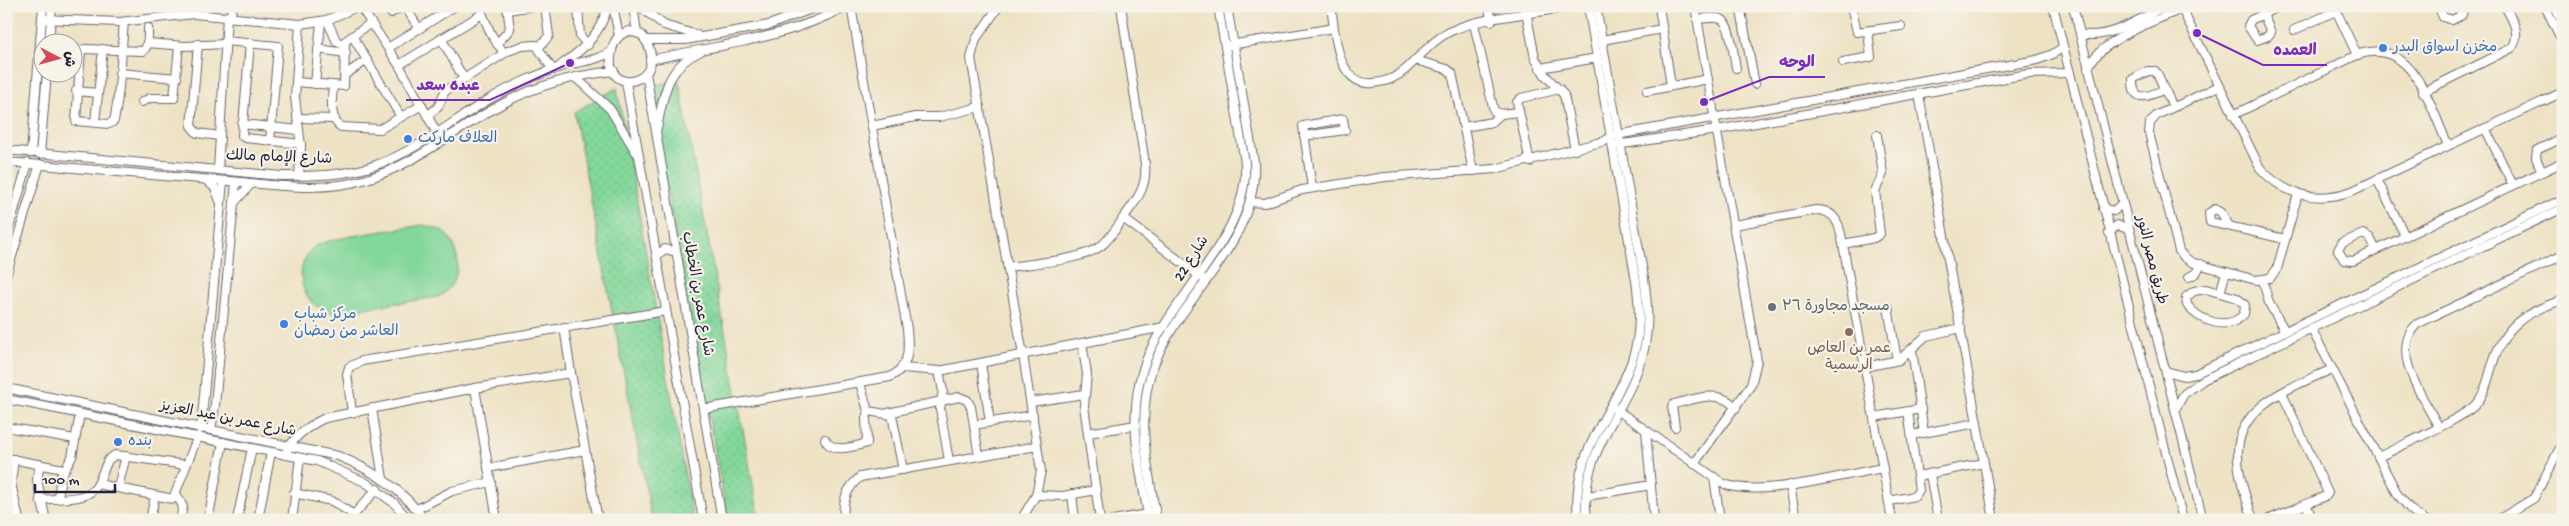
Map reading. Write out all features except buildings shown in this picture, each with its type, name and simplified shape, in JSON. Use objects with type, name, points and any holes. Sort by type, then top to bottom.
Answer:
[{"type":"street","points":[[31,153],[43,6]]},
{"type":"street","points":[[50,32],[52,6]]},
{"type":"street","points":[[164,6],[166,16]]},
{"type":"street","points":[[218,170],[225,43],[232,6]]},
{"type":"street","points":[[42,19],[124,22],[194,14],[300,24],[324,21],[360,6],[399,65],[442,143]]},
{"type":"street","points":[[383,6],[389,12],[403,6],[419,29]]},
{"type":"street","points":[[388,48],[455,6]]},
{"type":"street","points":[[497,44],[510,28],[508,8],[533,6]]},
{"type":"street","points":[[539,47],[549,36],[545,6]]},
{"type":"street","points":[[578,6],[580,36],[588,45]]},
{"type":"street","points":[[428,115],[438,107],[444,91],[504,53],[522,46],[536,45],[556,68],[588,45],[598,30],[608,6]]},
{"type":"street","points":[[613,6],[619,36]]},
{"type":"street","points":[[633,6],[637,33]]},
{"type":"street","points":[[639,6],[664,25],[683,32],[704,36]]},
{"type":"street","points":[[645,40],[684,40],[770,25],[800,15],[819,6]]},
{"type":"street","points":[[650,60],[688,50],[773,37],[805,27],[847,6]]},
{"type":"street","points":[[703,409],[890,377],[903,368],[909,350],[908,340],[851,6]]},
{"type":"street","points":[[999,6],[976,39],[972,52],[972,65],[1024,355],[1041,479],[1036,495],[1020,520]]},
{"type":"street","points":[[1008,267],[1089,252],[1102,245],[1140,195],[1146,172],[1121,6]]},
{"type":"street","name":"شارع 22","points":[[1148,517],[1139,462],[1136,426],[1137,398],[1142,370],[1155,340],[1231,223],[1245,182],[1245,163],[1218,6]]},
{"type":"street","name":"شارع 22","points":[[1156,520],[1146,455],[1148,386],[1164,344],[1234,239],[1250,202],[1254,183],[1254,162],[1227,6]]},
{"type":"street","points":[[1331,6],[1334,28],[1345,70],[1358,82],[1367,84],[1386,81],[1405,70],[1442,36],[1474,24],[1491,21],[1526,10],[1574,6]]},
{"type":"street","points":[[1489,6],[1491,21]]},
{"type":"street","points":[[1587,520],[1587,496],[1591,464],[1642,360],[1648,321],[1646,294],[1613,140],[1588,6]]},
{"type":"street","points":[[1578,520],[1577,490],[1582,463],[1632,360],[1640,316],[1613,140],[1602,40],[1596,6]]},
{"type":"street","points":[[1659,6],[1670,86]]},
{"type":"street","points":[[1694,464],[1751,385],[1757,361],[1695,6]]},
{"type":"street","points":[[1740,6],[1755,84]]},
{"type":"street","points":[[1851,6],[1856,31],[1901,26]]},
{"type":"street","points":[[2053,6],[2183,520]]},
{"type":"street","name":"طريق مصر النور","points":[[2072,6],[2203,520]]},
{"type":"street","points":[[2080,34],[2095,36],[2107,34],[2165,6]]},
{"type":"street","points":[[2263,14],[2280,6]]},
{"type":"street","points":[[2438,6],[2444,18],[2452,20],[2462,15],[2464,6]]},
{"type":"street","points":[[2423,92],[2512,48],[2517,32],[2505,6]]},
{"type":"street","points":[[2545,6],[2563,43]]},
{"type":"street","points":[[2554,6],[2563,24]]},
{"type":"street","points":[[2088,69],[2095,55],[2107,46],[2185,8],[2219,86],[2260,168],[2277,184],[2298,194],[2311,197],[2339,196],[2563,92]]},
{"type":"street","points":[[2294,30],[2335,8],[2357,55]]},
{"type":"street","points":[[399,65],[481,10],[497,44],[504,53]]},
{"type":"street","points":[[1526,10],[1532,52],[1540,68],[1560,89],[1566,102],[1575,150]]},
{"type":"street","points":[[800,15],[805,27]]},
{"type":"street","points":[[1697,20],[1716,18],[1727,24],[1736,68]]},
{"type":"street","points":[[324,21],[337,42],[346,43],[371,23]]},
{"type":"street","points":[[315,84],[318,49],[324,21]]},
{"type":"street","points":[[124,22],[121,49],[114,121],[109,124],[75,120],[80,52],[85,48],[121,49],[143,51],[146,48],[148,28]]},
{"type":"street","points":[[299,176],[301,144],[297,118],[296,82],[300,24]]},
{"type":"street","points":[[1474,24],[1493,108],[1501,114]]},
{"type":"street","points":[[1225,46],[1334,28]]},
{"type":"street","points":[[1602,40],[1662,28]]},
{"type":"street","points":[[1842,62],[1871,57],[1868,31]]},
{"type":"street","points":[[626,82],[637,82],[646,73],[650,60],[645,40],[637,33],[626,32],[619,36],[612,51],[614,71],[626,82],[703,520]]},
{"type":"street","points":[[353,37],[401,117]]},
{"type":"street","points":[[441,38],[464,79]]},
{"type":"street","points":[[147,43],[179,46],[225,43],[276,45],[278,48],[270,141]]},
{"type":"street","points":[[250,43],[241,135],[244,138],[301,144]]},
{"type":"street","points":[[296,82],[333,86],[345,85],[346,43]]},
{"type":"street","points":[[198,44],[191,126],[197,133],[220,136]]},
{"type":"street","points":[[142,102],[150,98],[173,100],[177,78],[179,46]]},
{"type":"street","points":[[655,135],[661,105],[671,76],[680,64],[691,56],[717,47]]},
{"type":"street","points":[[1250,202],[1265,203],[1312,188],[1406,174],[1473,171],[1530,162],[1613,140],[1715,118],[2037,60],[2053,54],[2063,47]]},
{"type":"street","points":[[95,122],[102,49]]},
{"type":"street","points":[[318,49],[346,52]]},
{"type":"street","name":"شارع الإمام مالك","points":[[6,150],[299,176],[337,174],[375,166],[408,150],[498,93],[556,68],[596,60],[612,51]]},
{"type":"street","points":[[2233,114],[2357,55],[2377,51],[2397,56],[2411,70],[2448,145]]},
{"type":"street","points":[[1540,68],[1597,58]]},
{"type":"street","points":[[346,74],[367,60]]},
{"type":"street","points":[[1415,60],[1447,69],[1452,73],[1465,126],[1473,171]]},
{"type":"street","points":[[2037,60],[2039,73]]},
{"type":"street","name":"شارع الإمام مالك","points":[[6,162],[251,184],[313,187],[346,184],[390,170],[442,143],[490,111],[517,96],[575,77],[614,71]]},
{"type":"street","points":[[119,73],[177,78]]},
{"type":"street","name":"شارع عمر بن الخطاب","points":[[646,73],[655,135],[722,520]]},
{"type":"street","points":[[1613,140],[1717,130],[2039,73],[2070,73]]},
{"type":"street","points":[[575,77],[600,98],[620,122],[641,165]]},
{"type":"street","points":[[1647,91],[1708,79]]},
{"type":"street","points":[[40,154],[46,82]]},
{"type":"street","points":[[333,86],[332,104],[335,119],[341,127],[374,130],[383,128],[422,105]]},
{"type":"street","points":[[2219,86],[2154,117],[2150,123],[2149,133],[2176,246],[2185,258],[2226,272],[2263,281],[2275,273],[2298,194]]},
{"type":"street","points":[[1530,162],[1517,104],[1519,99],[1560,89]]},
{"type":"street","points":[[2165,89],[2173,107]]},
{"type":"street","points":[[76,91],[98,93]]},
{"type":"street","points":[[1919,94],[1994,520]]},
{"type":"street","points":[[1806,101],[1804,109],[1808,113]]},
{"type":"street","points":[[1786,105],[1793,110],[1791,116]]},
{"type":"street","points":[[872,126],[916,118],[939,117],[980,107]]},
{"type":"street","points":[[1465,126],[1492,122],[1501,114],[1519,112]]},
{"type":"street","points":[[297,118],[335,119]]},
{"type":"street","points":[[1304,136],[1345,130],[1343,119],[1306,124],[1302,128],[1312,188]]},
{"type":"street","points":[[242,124],[299,130]]},
{"type":"street","points":[[2485,128],[2514,185]]},
{"type":"street","points":[[1843,244],[1876,238],[1880,234],[1875,191],[1884,174],[1877,135]]},
{"type":"street","points":[[2542,172],[2536,158],[2537,150],[2558,140],[2563,140]]},
{"type":"street","points":[[2376,250],[2370,238],[2363,234],[2342,243],[2338,250],[2341,258],[2348,262],[2376,250],[2563,162]]},
{"type":"street","points":[[6,237],[28,163]]},
{"type":"street","points":[[6,276],[9,256],[40,164]]},
{"type":"street","points":[[166,176],[167,165]]},
{"type":"street","points":[[2377,179],[2405,236]]},
{"type":"street","points":[[206,180],[215,188],[221,202]]},
{"type":"street","points":[[98,484],[170,499],[176,493],[199,432],[223,181]]},
{"type":"street","points":[[211,430],[216,405],[236,182]]},
{"type":"street","points":[[234,204],[251,184]]},
{"type":"street","points":[[2176,408],[2190,388],[2563,199]]},
{"type":"street","points":[[2103,209],[2114,211],[2122,203]]},
{"type":"street","points":[[2166,371],[2177,376],[2190,376],[2563,208]]},
{"type":"street","points":[[1734,225],[1822,210],[1836,219],[1843,244],[1892,520]]},
{"type":"street","points":[[1123,218],[1207,281]]},
{"type":"street","points":[[2109,233],[2117,225],[2128,229]]},
{"type":"street","points":[[2229,226],[2285,239]]},
{"type":"street","points":[[657,255],[666,249],[676,252]]},
{"type":"street","points":[[2438,426],[2405,357],[2404,347],[2410,332],[2417,324],[2563,255]]},
{"type":"street","points":[[2189,277],[2196,273],[2201,264]]},
{"type":"street","points":[[2220,293],[2226,272]]},
{"type":"street","points":[[2263,281],[2269,302],[2285,332]]},
{"type":"street","points":[[2206,290],[2220,293],[2237,298],[2242,302],[2245,311],[2242,317],[2228,322],[2209,321],[2192,312],[2186,302],[2188,294],[2194,291],[2206,290]]},
{"type":"street","points":[[2379,456],[2468,411],[2479,400],[2487,385],[2498,346],[2510,328],[2533,312],[2563,300]]},
{"type":"street","points":[[1888,307],[1897,360]]},
{"type":"street","points":[[352,412],[347,374],[353,364],[666,311]]},
{"type":"street","points":[[564,327],[598,520]]},
{"type":"street","points":[[903,368],[939,371],[1164,327]]},
{"type":"street","points":[[1865,367],[1897,360],[1912,350],[1924,336],[1961,328]]},
{"type":"street","points":[[2311,328],[2398,495],[2411,510],[2425,520]]},
{"type":"street","points":[[1082,343],[1087,374],[1084,394],[1100,520]]},
{"type":"street","points":[[1912,350],[1924,433]]},
{"type":"street","points":[[2218,362],[2222,371]]},
{"type":"street","points":[[981,363],[990,422]]},
{"type":"street","points":[[2253,520],[2239,466],[2238,443],[2243,429],[2250,417],[2260,406],[2282,393],[2332,369]]},
{"type":"street","points":[[939,371],[943,391],[940,409],[949,461]]},
{"type":"street","points":[[286,455],[289,445],[313,424],[352,412],[475,388],[572,373]]},
{"type":"street","points":[[825,439],[829,445],[836,448],[867,443],[866,418],[868,411],[860,383]]},
{"type":"street","name":"شارع عمر بن عبد العزيز","points":[[6,388],[84,404],[199,432],[223,442],[334,466],[377,489],[407,517]]},
{"type":"street","points":[[475,388],[497,520]]},
{"type":"street","points":[[2267,520],[2326,496],[2328,492],[2282,393]]},
{"type":"street","points":[[1031,402],[1084,394]]},
{"type":"street","points":[[1675,427],[1672,406],[1674,404],[1720,396],[1729,400],[1736,408]]},
{"type":"street","points":[[868,411],[888,412],[959,397],[967,400],[971,407],[979,456]]},
{"type":"street","name":"شارع عمر بن عبد العزيز","points":[[6,399],[104,419],[199,432],[211,430],[338,456],[356,463],[383,479],[417,509],[424,520]]},
{"type":"street","points":[[58,498],[63,469],[72,457],[82,414],[86,411],[84,404]]},
{"type":"street","points":[[1609,405],[1724,484],[1746,490],[1790,485],[1882,468]]},
{"type":"street","points":[[372,408],[383,479]]},
{"type":"street","points":[[104,419],[102,413],[105,409]]},
{"type":"street","points":[[1874,417],[1920,409]]},
{"type":"street","points":[[1888,501],[1909,498],[1918,493],[1918,476],[1908,411]]},
{"type":"street","points":[[888,412],[892,417],[903,470]]},
{"type":"street","points":[[974,425],[1033,415]]},
{"type":"street","points":[[1912,435],[1977,424]]},
{"type":"street","points":[[1088,433],[1136,426]]},
{"type":"street","points":[[6,427],[75,439]]},
{"type":"street","points":[[1646,431],[1654,520]]},
{"type":"street","points":[[208,520],[223,442]]},
{"type":"street","points":[[2502,519],[2534,498],[2563,442]]},
{"type":"street","points":[[844,520],[843,504],[846,493],[860,477],[1037,446]]},
{"type":"street","points":[[237,520],[252,448]]},
{"type":"street","points":[[488,468],[585,450]]},
{"type":"street","points":[[258,520],[271,452]]},
{"type":"street","points":[[40,500],[83,496],[94,491],[110,456],[126,456],[186,465]]},
{"type":"street","points":[[118,487],[126,456]]},
{"type":"street","points":[[19,520],[11,483],[10,458],[63,469]]},
{"type":"street","points":[[293,519],[294,493],[300,458]]},
{"type":"street","points":[[1918,476],[1984,463]]},
{"type":"street","points":[[40,464],[38,480],[40,500],[46,520]]},
{"type":"street","points":[[1930,474],[1938,520]]},
{"type":"street","points":[[1714,477],[1720,520]]},
{"type":"street","points":[[417,509],[452,492],[491,482]]},
{"type":"street","points":[[1587,496],[1651,485]]},
{"type":"street","points":[[1790,485],[1796,520]]},
{"type":"street","points":[[294,493],[332,501],[351,517],[377,489]]},
{"type":"street","points":[[1036,495],[1072,494],[1096,490]]},
{"type":"street","points":[[176,493],[182,507],[180,520]]},
{"type":"street","points":[[1072,494],[1075,520]]},
{"type":"street","points":[[150,520],[155,496]]},
{"type":"street","points":[[2306,504],[2313,520]]},
{"type":"street","points":[[398,520],[407,517]]},
{"type":"street","points":[[1113,520],[1148,517]]},
{"type":"green space","points":[[679,81],[758,512],[750,520],[728,520],[647,86]]},
{"type":"green space","points":[[617,88],[693,520],[652,520],[574,112]]},
{"type":"green space","points":[[423,225],[442,231],[454,246],[457,255],[456,275],[446,291],[438,297],[332,313],[316,305],[308,298],[303,288],[301,273],[305,258],[314,247],[334,240]]},
{"type":"place","name":"العمده","points":[[2197,33]]},
{"type":"place","name":"مخزن اسواق البدر","points":[[2383,48]]},
{"type":"place","name":"عبده سعد","points":[[570,63]]},
{"type":"place","name":"الوحه","points":[[1704,102]]},
{"type":"place","name":"العلاف ماركت","points":[[408,139]]},
{"type":"place","name":"مسجد مجاورة ٣٦","points":[[1772,307]]},
{"type":"place","name":"مركز شباب العاشر من رمضان","points":[[284,324]]},
{"type":"place","name":"عمر بن العاص الرسمية","points":[[1849,332]]},
{"type":"place","name":"بنده","points":[[118,442]]}]
